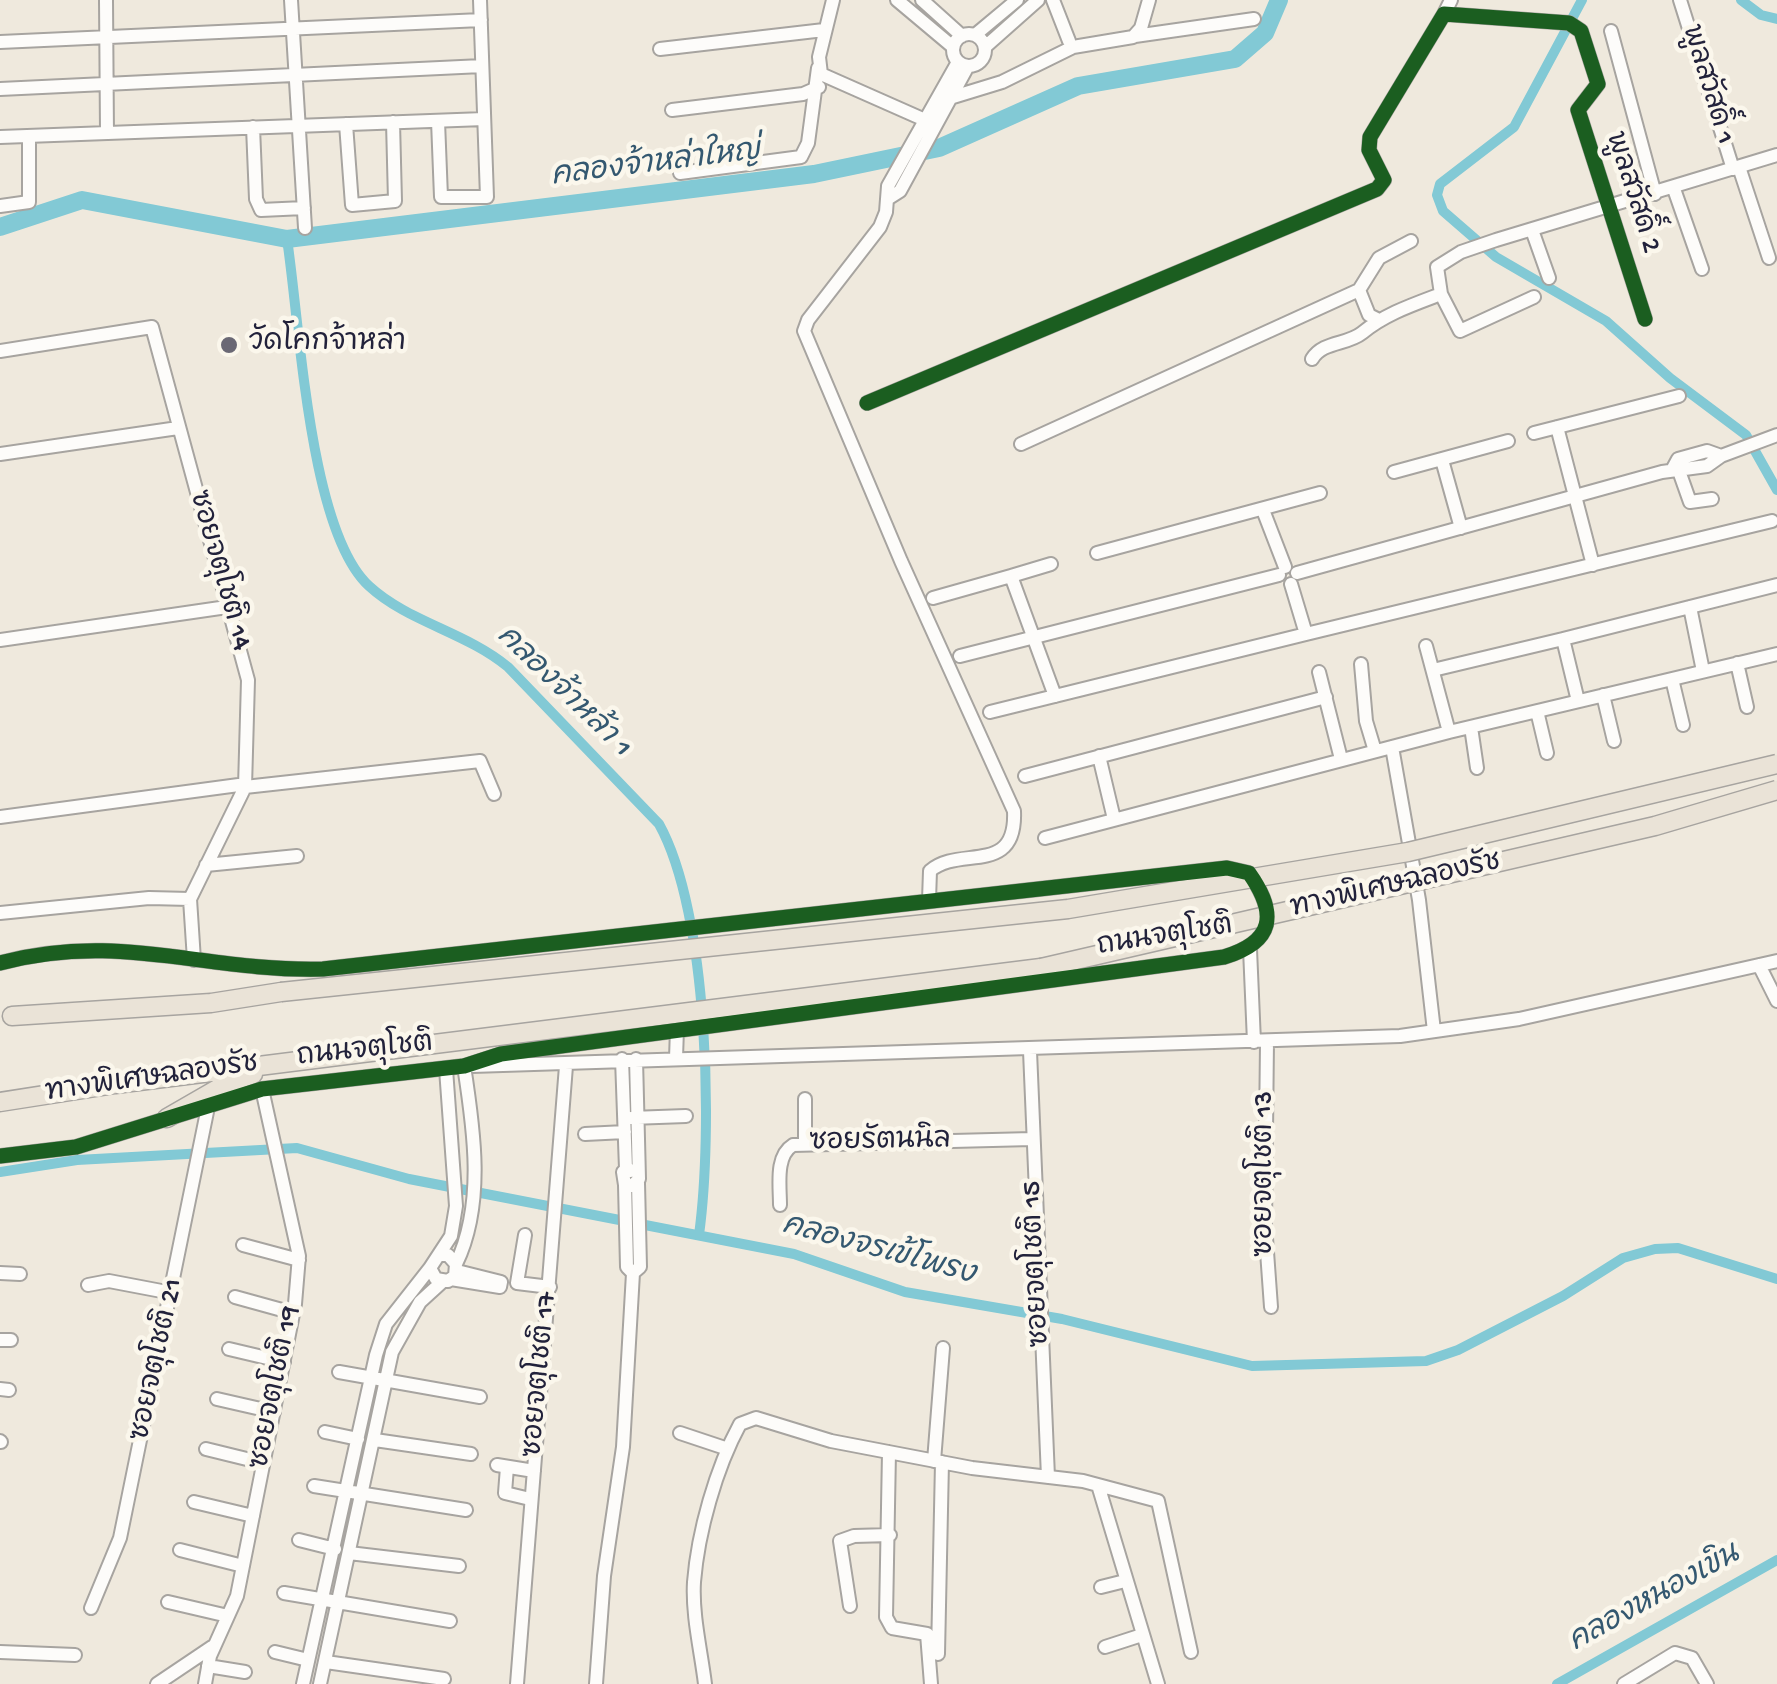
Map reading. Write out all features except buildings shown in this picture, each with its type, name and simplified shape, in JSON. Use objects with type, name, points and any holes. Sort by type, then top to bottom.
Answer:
[{"type":"highway","name":"ทางพิเศษฉลองรัช","points":[[12,1016],[210,1003],[280,992],[1068,909],[1423,850],[1777,764]]},
{"type":"highway","name":"ทางพิเศษฉลองรัช","points":[[0,1102],[287,1062],[681,1022],[822,994],[1074,962],[1655,826],[1777,790]]},
{"type":"highway","points":[[167,1118],[226,1084],[287,1062]]},
{"type":"street","points":[[106,0],[107,133]]},
{"type":"street","points":[[291,0],[293,77],[306,228]]},
{"type":"street","points":[[438,121],[440,196],[487,197],[480,0]]},
{"type":"street","points":[[680,173],[800,157],[808,143],[824,30],[833,0]]},
{"type":"street","points":[[898,0],[969,41]]},
{"type":"street","points":[[922,0],[984,56],[967,64],[924,120],[922,139]]},
{"type":"street","points":[[928,900],[930,871],[945,862],[982,859],[1000,850],[1014,829],[1014,812],[901,561],[804,331],[808,320],[880,227],[892,192],[952,97],[967,64],[969,41],[1017,0]]},
{"type":"street","points":[[969,41],[1038,0]]},
{"type":"street","points":[[1053,0],[1068,42]]},
{"type":"street","points":[[1135,36],[1150,0]]},
{"type":"street","points":[[867,403],[1378,188],[1384,180],[1369,150],[1370,136],[1451,0]]},
{"type":"street","name":"พูลสวัสดิ์ 1","points":[[1680,0],[1769,258]]},
{"type":"street","name":"พูลสวัสดิ์ 2","points":[[1444,14],[1575,27],[1598,84],[1578,110],[1645,319]]},
{"type":"street","points":[[952,97],[992,85],[1073,48],[1254,19]]},
{"type":"street","points":[[0,42],[480,20]]},
{"type":"street","points":[[660,49],[824,30]]},
{"type":"street","points":[[1611,31],[1655,194]]},
{"type":"street","points":[[967,64],[992,85]]},
{"type":"street","points":[[0,89],[482,66]]},
{"type":"street","points":[[818,68],[836,82],[924,120]]},
{"type":"street","points":[[672,110],[815,89],[836,82]]},
{"type":"street","points":[[0,137],[484,119]]},
{"type":"street","points":[[346,124],[352,205],[395,201],[394,122]]},
{"type":"street","points":[[252,128],[256,199],[261,210],[304,208]]},
{"type":"street","points":[[0,206],[29,202],[28,136]]},
{"type":"street","points":[[1534,297],[1460,331],[1441,294],[1437,267],[1461,252],[1496,240],[1777,155]]},
{"type":"street","points":[[1674,189],[1702,268]]},
{"type":"street","points":[[1532,230],[1549,278]]},
{"type":"street","points":[[1021,444],[1359,290],[1379,258],[1411,241]]},
{"type":"street","points":[[1359,290],[1369,315],[1377,319]]},
{"type":"street","points":[[1312,359],[1320,349],[1358,336],[1377,319],[1441,294]]},
{"type":"street","name":"ซอยจตุโชติ 14","points":[[0,351],[152,327],[248,680],[246,786],[190,899],[194,960]]},
{"type":"street","points":[[1534,433],[1679,396]]},
{"type":"street","points":[[1557,427],[1593,565]]},
{"type":"street","points":[[0,454],[178,428]]},
{"type":"street","points":[[960,656],[1288,575],[1676,470],[1707,466],[1725,454],[1774,436]]},
{"type":"street","points":[[1394,472],[1508,441]]},
{"type":"street","points":[[1442,460],[1461,528]]},
{"type":"street","points":[[1676,470],[1690,502],[1712,499]]},
{"type":"street","points":[[1096,553],[1320,493]]},
{"type":"street","points":[[1263,510],[1306,634]]},
{"type":"street","points":[[990,712],[1772,521]]},
{"type":"street","points":[[933,598],[1051,564]]},
{"type":"street","points":[[1011,576],[1055,696]]},
{"type":"street","points":[[1432,670],[1777,585]]},
{"type":"street","points":[[0,640],[228,607]]},
{"type":"street","points":[[1690,607],[1702,671]]},
{"type":"street","points":[[1563,638],[1578,701]]},
{"type":"street","points":[[1426,646],[1449,732]]},
{"type":"street","points":[[1045,838],[1341,759],[1777,654]]},
{"type":"street","points":[[1737,663],[1746,707]]},
{"type":"street","points":[[1361,664],[1366,722],[1375,751]]},
{"type":"street","points":[[1319,672],[1341,759]]},
{"type":"street","points":[[1672,678],[1683,725]]},
{"type":"street","points":[[1603,695],[1614,741]]},
{"type":"street","points":[[1025,776],[1326,697]]},
{"type":"street","points":[[1538,711],[1546,752]]},
{"type":"street","points":[[1470,727],[1476,768]]},
{"type":"street","points":[[1392,747],[1419,900],[1434,1031]]},
{"type":"street","points":[[1098,756],[1114,819]]},
{"type":"street","points":[[0,816],[482,762],[494,794]]},
{"type":"street","points":[[206,864],[296,856]]},
{"type":"street","name":"ถนนจตุโชติ","points":[[0,963],[40,952],[100,948],[159,952],[266,970],[323,968],[1227,868],[1249,873],[1264,894],[1268,910],[1264,932],[1250,950],[1224,958],[722,1014]]},
{"type":"street","points":[[0,913],[149,898],[190,899]]},
{"type":"street","name":"ซอยจตุโชติ 13","points":[[1250,950],[1260,1042],[1270,1306]]},
{"type":"street","name":"ถนนจตุโชติ","points":[[0,1156],[76,1147],[262,1088],[467,1066],[1030,1051],[1434,1031],[1519,1019],[1777,960]]},
{"type":"street","points":[[1759,964],[1777,1001]]},
{"type":"street","points":[[681,1022],[683,1058]]},
{"type":"street","name":"ถนนจตุโชติ","points":[[467,1066],[501,1054],[681,1022]]},
{"type":"street","name":"ซอยจตุโชติ 15","points":[[1030,1051],[1048,1477]]},
{"type":"street","points":[[596,1684],[604,1576],[623,1447],[633,1273],[627,1267],[633,1247],[629,1059]]},
{"type":"street","points":[[303,1684],[335,1549],[375,1440],[392,1352],[420,1302],[452,1274],[473,1203],[467,1066]]},
{"type":"street","name":"ซอยจตุโชติ 17","points":[[516,1684],[566,1066]]},
{"type":"street","points":[[320,1684],[350,1553],[358,1438],[386,1324],[451,1236],[456,1169],[446,1068]]},
{"type":"street","name":"ซอยจตุโชติ 19","points":[[205,1684],[214,1645],[228,1616],[243,1566],[293,1312],[298,1260],[262,1088]]},
{"type":"street","points":[[805,1100],[806,1144]]},
{"type":"street","name":"ซอยจตุโชติ 21","points":[[92,1608],[120,1538],[198,1171],[208,1107]]},
{"type":"street","points":[[586,1134],[628,1123],[686,1116]]},
{"type":"street","name":"ซอยรัตนนิล","points":[[780,1205],[779,1170],[786,1150],[806,1144],[1032,1139]]},
{"type":"street","points":[[524,1234],[516,1282],[550,1287]]},
{"type":"street","points":[[243,1245],[298,1260]]},
{"type":"street","points":[[439,1255],[452,1257],[452,1274]]},
{"type":"street","points":[[430,1268],[436,1279],[452,1274]]},
{"type":"street","points":[[0,1272],[20,1274]]},
{"type":"street","points":[[88,1285],[108,1281],[172,1293]]},
{"type":"street","points":[[235,1298],[293,1312]]},
{"type":"street","points":[[938,1654],[938,1461],[943,1348]]},
{"type":"street","points":[[229,1349],[284,1362]]},
{"type":"street","points":[[340,1372],[480,1397]]},
{"type":"street","points":[[217,1399],[274,1412]]},
{"type":"street","points":[[705,1684],[694,1583],[728,1450],[740,1424],[756,1418],[889,1452],[1098,1485],[1158,1501],[1191,1652]]},
{"type":"street","points":[[324,1432],[358,1438]]},
{"type":"street","points":[[680,1433],[728,1450]]},
{"type":"street","points":[[375,1440],[471,1454]]},
{"type":"street","points":[[206,1449],[263,1463]]},
{"type":"street","points":[[889,1452],[887,1624],[927,1634],[931,1684]]},
{"type":"street","points":[[530,1499],[505,1494],[502,1466],[534,1471]]},
{"type":"street","points":[[1098,1485],[1158,1684]]},
{"type":"street","points":[[314,1486],[466,1510]]},
{"type":"street","points":[[194,1502],[252,1516]]},
{"type":"street","points":[[850,1606],[840,1541],[854,1536],[890,1535]]},
{"type":"street","points":[[299,1540],[335,1549]]},
{"type":"street","points":[[180,1550],[243,1566]]},
{"type":"street","points":[[350,1553],[459,1566]]},
{"type":"street","points":[[1101,1588],[1124,1581]]},
{"type":"street","points":[[284,1593],[322,1603],[450,1621]]},
{"type":"street","points":[[168,1602],[228,1616]]},
{"type":"street","points":[[1105,1647],[1142,1635]]},
{"type":"street","points":[[157,1684],[214,1645]]},
{"type":"street","points":[[0,1652],[75,1655]]},
{"type":"street","points":[[275,1652],[308,1660]]},
{"type":"street","points":[[1634,1682],[1675,1653],[1685,1654],[1706,1684]]},
{"type":"street","points":[[326,1662],[444,1678]]},
{"type":"street","points":[[208,1666],[245,1672]]},
{"type":"waterway","name":"คลองจ้าหล่าใหญ่","points":[[0,227],[82,200],[287,239],[814,174],[939,148],[1078,86],[1235,59],[1265,33],[1279,0]]},
{"type":"waterway","points":[[1582,0],[1514,127],[1440,184],[1437,195],[1443,211],[1496,257],[1606,321],[1670,378],[1746,435],[1777,490]]},
{"type":"waterway","points":[[1741,0],[1761,15],[1777,19]]},
{"type":"waterway","name":"คลองจ้าหล้า 1","points":[[287,239],[310,424],[333,521],[349,559],[369,586],[384,598],[508,667],[659,824],[676,863],[688,912],[703,1025],[706,1140],[699,1235]]},
{"type":"waterway","name":"คลองจรเข้โพรง","points":[[0,1172],[77,1160],[297,1148],[409,1179],[794,1254],[905,1292],[1062,1319],[1252,1366],[1426,1361],[1458,1350],[1563,1296],[1623,1258],[1655,1249],[1678,1248],[1777,1279]]},
{"type":"waterway","name":"คลองหนองเขิน","points":[[1557,1684],[1777,1560]]},
{"type":"cycle path","points":[[867,403],[1377,189],[1384,180],[1369,150],[1370,137],[1444,14],[1569,23],[1581,31],[1598,84],[1578,110],[1645,319]]},
{"type":"cycle path","points":[[0,963],[84,951],[323,969],[1227,868],[1249,873],[1267,914],[1262,935],[1241,951],[1224,957],[501,1054],[464,1066],[262,1089],[76,1147],[0,1156]]},
{"type":"place","name":"วัดโคกจ้าหล่า","points":[[229,345]]}]
